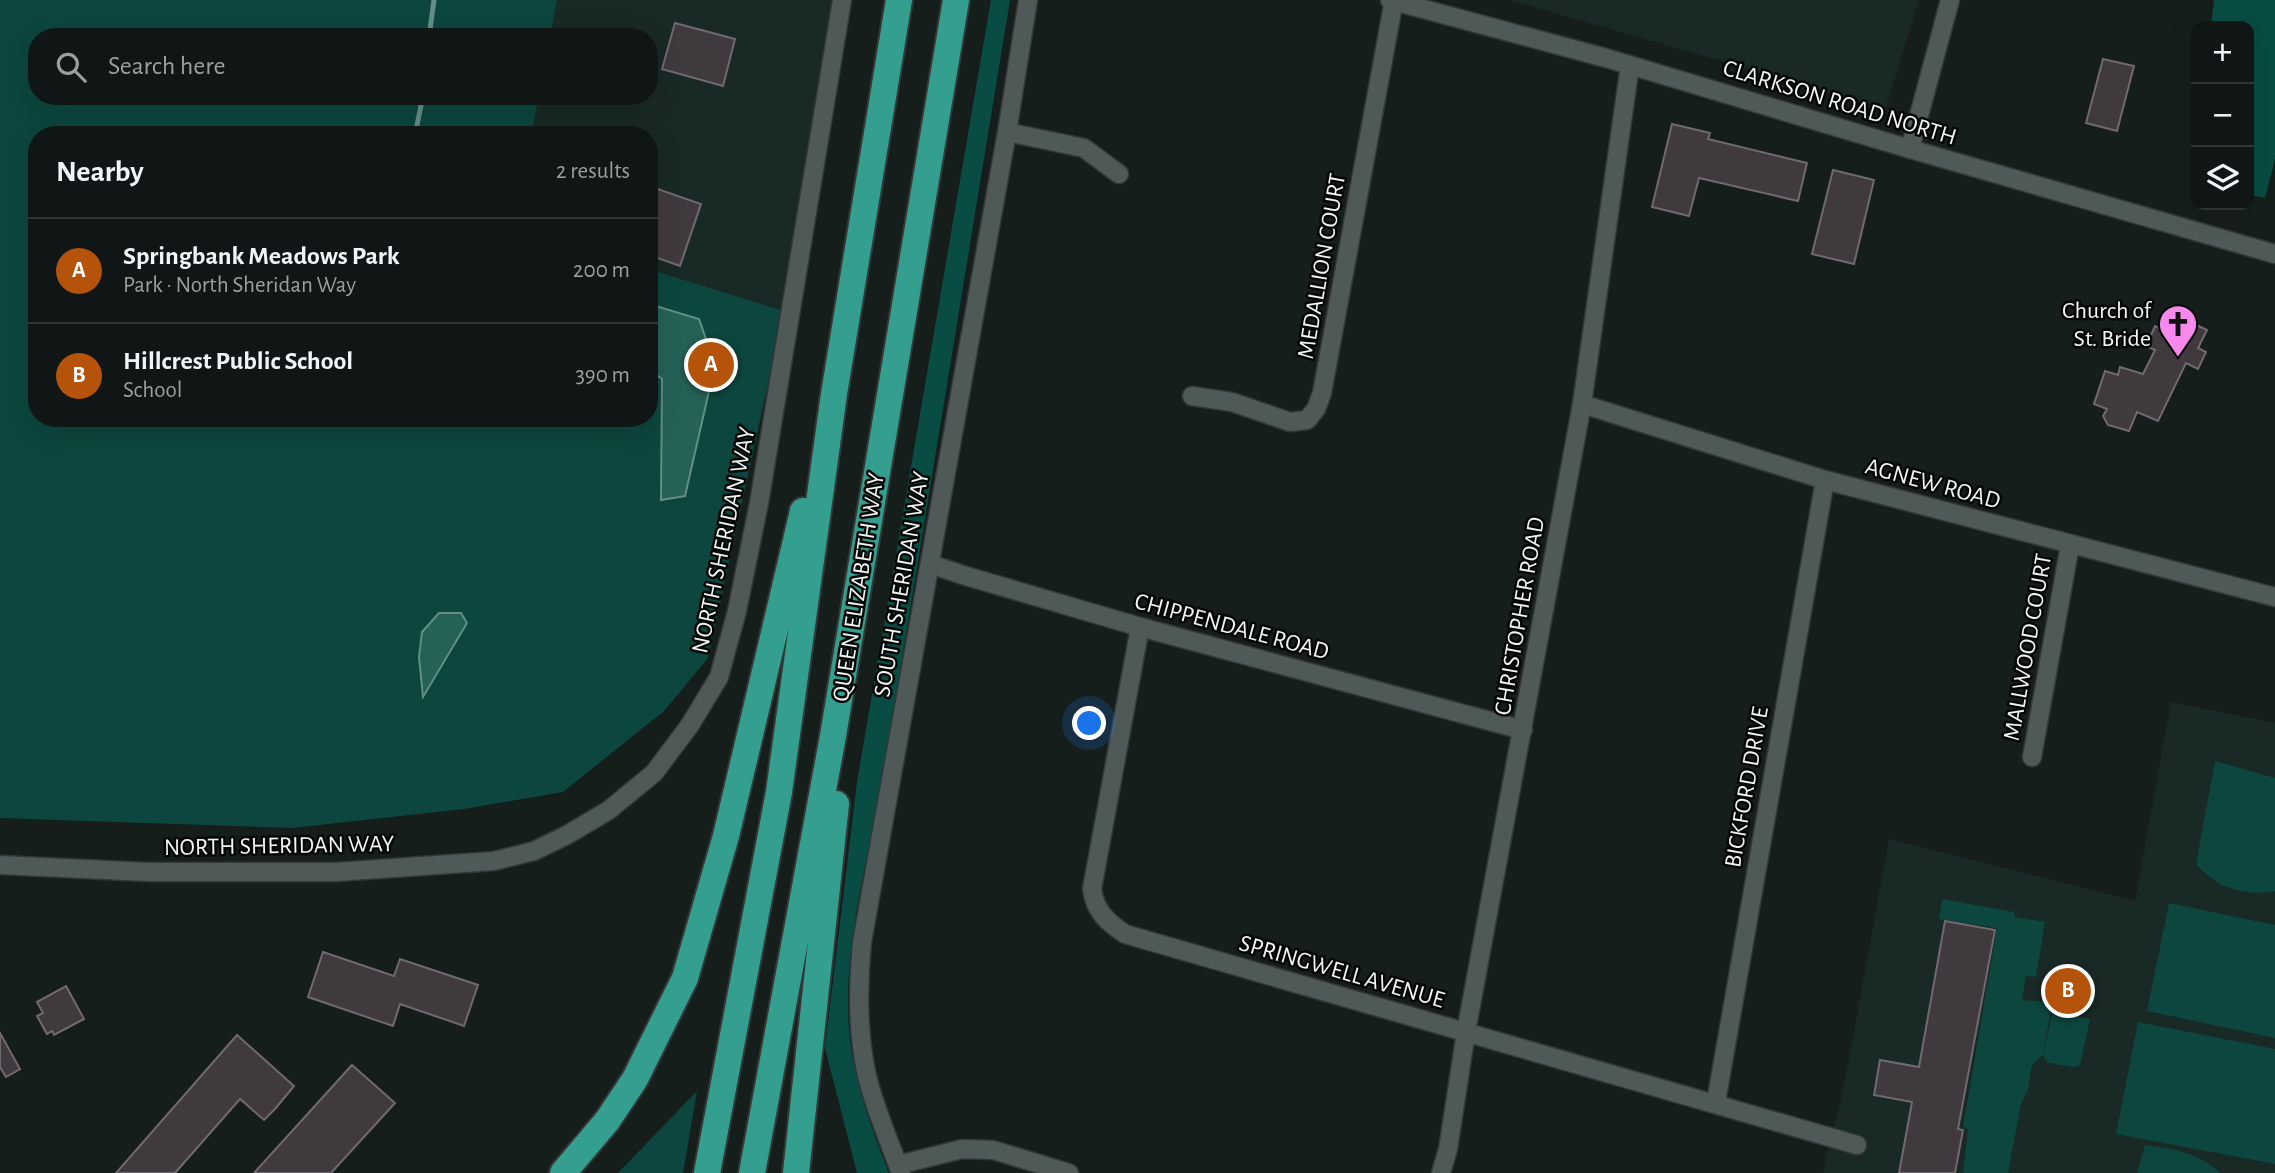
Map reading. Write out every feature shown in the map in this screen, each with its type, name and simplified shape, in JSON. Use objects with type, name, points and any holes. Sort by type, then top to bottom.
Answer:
[{"type":"highway","name":"QUEEN ELIZABETH WAY","points":[[707,1173],[779,792],[834,394],[899,0]]},
{"type":"highway","name":"QUEEN ELIZABETH WAY","points":[[752,1173],[833,736],[956,0]]},
{"type":"highway","points":[[563,1173],[607,1121],[635,1079],[685,978],[726,836],[802,514],[834,394]]},
{"type":"highway","points":[[796,1173],[839,780],[833,736]]},
{"type":"street","name":"NORTH SHERIDAN WAY","points":[[0,865],[148,872],[335,872],[494,861],[534,851],[567,835],[609,810],[654,773],[690,725],[719,677],[737,611],[759,503],[842,0]]},
{"type":"street","name":"SOUTH SHERIDAN WAY","points":[[899,1169],[877,1111],[861,1038],[859,985],[862,942],[1007,132],[1028,0]]},
{"type":"street","name":"CLARKSON ROAD NORTH","points":[[1392,0],[1630,65],[2275,254]]},
{"type":"street","name":"MEDALLION COURT","points":[[1192,397],[1232,402],[1290,422],[1307,420],[1316,409],[1325,380],[1392,0]]},
{"type":"street","points":[[1910,149],[1950,0]]},
{"type":"street","name":"CHRISTOPHER ROAD","points":[[1441,1173],[1448,1149],[1466,1032],[1582,404],[1630,65]]},
{"type":"street","points":[[1007,132],[1084,148],[1119,174]]},
{"type":"street","name":"AGNEW ROAD","points":[[1582,404],[1825,480],[2275,597]]},
{"type":"street","name":"BICKFORD DRIVE","points":[[1716,1102],[1825,480]]},
{"type":"street","name":"MALLWOOD COURT","points":[[2032,757],[2070,545]]},
{"type":"street","name":"CHIPPENDALE ROAD","points":[[930,564],[1140,627],[1523,730]]},
{"type":"street","name":"SPRINGWELL AVENUE","points":[[1140,627],[1092,889],[1094,903],[1107,922],[1125,934],[1857,1144]]},
{"type":"street","points":[[899,1169],[962,1149],[993,1150],[1069,1173]]},
{"type":"shaded area","points":[[0,0],[557,0],[552,28],[28,28],[28,105],[537,105],[533,126],[28,126],[28,427],[658,427],[658,272],[784,311],[708,658],[664,711],[563,792],[464,809],[292,828],[0,818]]},
{"type":"shaded area","points":[[557,0],[844,0],[784,311],[658,272],[658,126],[533,126],[537,105],[658,105],[658,28],[552,28]]},
{"type":"shaded area","points":[[991,0],[1010,0],[849,970],[849,1030],[854,1067],[869,1120],[889,1173],[857,1173],[825,1048],[857,782]]},
{"type":"shaded area","points":[[1509,0],[1919,0],[1886,108]]},
{"type":"shaded area","points":[[2214,0],[2275,0],[2275,159],[2265,198],[2254,196],[2254,21],[2212,21]]},
{"type":"shaded area","points":[[658,307],[699,319],[715,365],[685,496],[661,500],[662,379],[658,376]]},
{"type":"shaded area","points":[[439,613],[461,613],[467,623],[423,697],[419,657],[422,632]]},
{"type":"shaded area","points":[[2171,702],[2275,723],[2275,1173],[1823,1173],[1845,1081],[1889,839],[2135,901]]},
{"type":"shaded area","points":[[2215,761],[2275,778],[2275,891],[2252,893],[2231,889],[2213,879],[2196,864]]},
{"type":"shaded area","points":[[1942,899],[2014,912],[2015,917],[2045,922],[2036,977],[2026,976],[2022,1000],[2047,1002],[2051,1010],[2043,1054],[2052,1015],[2056,1011],[2090,1019],[2079,1066],[2048,1063],[2043,1055],[2032,1065],[2028,1089],[2021,1104],[2008,1173],[1963,1173],[1968,1129],[1963,1127],[1997,928],[1939,919]]},
{"type":"shaded area","points":[[2169,903],[2275,925],[2275,1038],[2147,1011]]},
{"type":"shaded area","points":[[2138,1022],[2275,1049],[2275,1164],[2116,1134]]},
{"type":"shaded area","points":[[697,1091],[683,1173],[618,1173]]},
{"type":"shaded area","points":[[2145,1145],[2195,1156],[2220,1173],[2137,1173]]},
{"type":"building","points":[[675,23],[735,39],[723,86],[662,69]]},
{"type":"building","points":[[2103,59],[2134,66],[2117,131],[2086,123]]},
{"type":"building","points":[[1672,124],[1710,133],[1708,139],[1807,163],[1798,201],[1699,178],[1689,216],[1652,207]]},
{"type":"building","points":[[1833,170],[1874,180],[1854,264],[1812,254]]},
{"type":"building","points":[[658,189],[701,204],[680,266],[658,258]]},
{"type":"building","points":[[2169,312],[2207,330],[2198,348],[2206,352],[2198,369],[2186,363],[2158,421],[2137,412],[2129,431],[2108,425],[2103,416],[2107,409],[2094,404],[2105,371],[2118,375],[2120,367],[2143,374],[2155,350],[2146,346],[2155,326],[2161,329]]},
{"type":"building","points":[[1945,921],[1995,930],[1958,1129],[1963,1130],[1955,1173],[1899,1173],[1912,1102],[1874,1095],[1880,1060],[1919,1067]]},
{"type":"building","points":[[323,952],[394,976],[400,959],[478,985],[464,1026],[400,1004],[393,1026],[308,997]]},
{"type":"building","points":[[66,986],[84,1019],[54,1035],[52,1031],[47,1034],[37,1016],[43,1013],[37,1002]]},
{"type":"building","points":[[0,1033],[20,1069],[6,1077],[0,1067]]},
{"type":"building","points":[[237,1035],[294,1086],[275,1109],[264,1120],[240,1099],[175,1173],[116,1173]]},
{"type":"building","points":[[352,1065],[395,1103],[331,1173],[254,1173]]},
{"type":"waterway","points":[[430,28],[434,0]]},
{"type":"waterway","points":[[417,126],[421,105]]},
{"type":"place","name":"Church of St. Bride","points":[[2178,358]]},
{"type":"place","name":"Springbank Meadows Park","points":[[711,365]]},
{"type":"place","name":"Hillcrest Public School","points":[[2068,991]]}]
